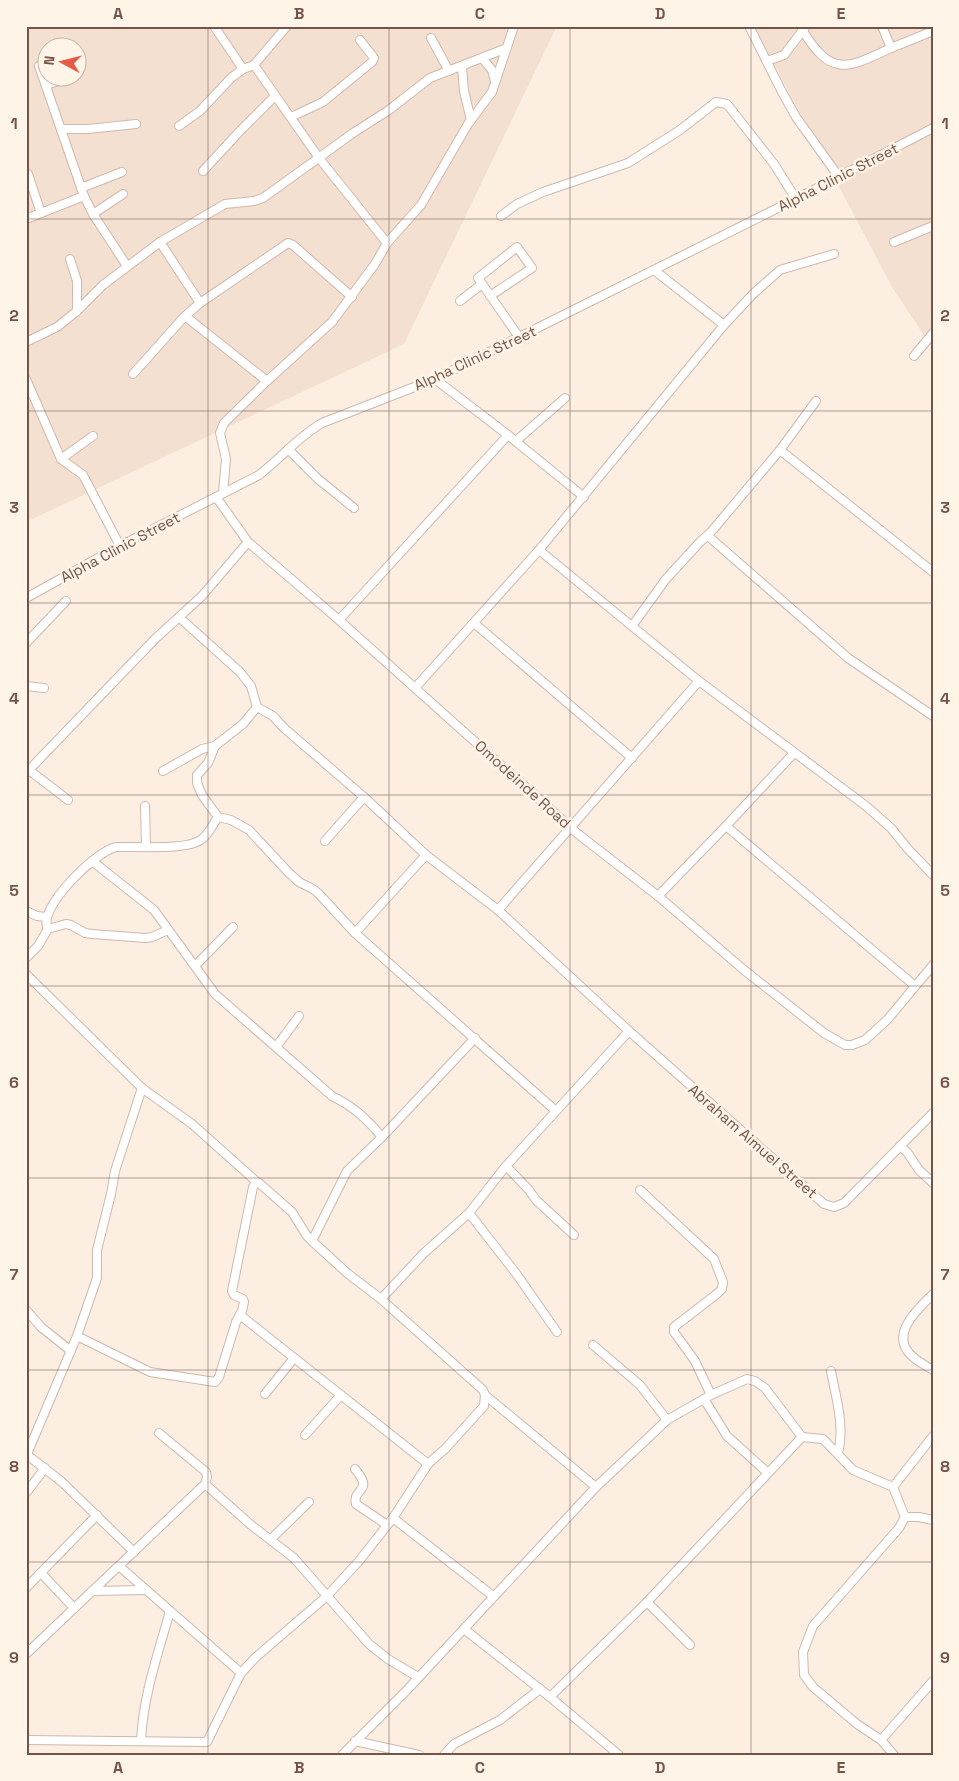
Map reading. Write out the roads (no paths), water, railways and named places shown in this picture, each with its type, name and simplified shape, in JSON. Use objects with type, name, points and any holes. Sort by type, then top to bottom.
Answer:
[{"type":"street","points":[[214,26],[243,69]]},
{"type":"street","points":[[179,126],[200,111],[222,87],[243,69],[254,65],[287,26]]},
{"type":"street","points":[[749,26],[796,117],[839,177]]},
{"type":"street","points":[[882,26],[891,48]]},
{"type":"street","points":[[219,495],[226,459],[221,437],[224,423],[267,381],[328,327],[375,264],[387,243],[421,205],[470,120],[487,99],[495,83],[513,27]]},
{"type":"street","points":[[767,61],[784,55],[804,29]]},
{"type":"street","points":[[804,29],[808,40],[829,61],[848,66],[933,31]]},
{"type":"street","points":[[431,38],[449,71]]},
{"type":"street","points":[[291,117],[323,102],[372,62],[374,58],[360,40]]},
{"type":"street","points":[[26,330],[28,341],[58,327],[103,285],[160,242],[225,204],[254,201],[263,198],[389,110],[430,78],[507,48]]},
{"type":"street","points":[[482,58],[488,62],[495,83]]},
{"type":"street","points":[[254,65],[319,158],[387,243]]},
{"type":"street","points":[[462,67],[464,92],[470,120]]},
{"type":"street","points":[[47,88],[83,192],[93,214],[127,266]]},
{"type":"street","points":[[203,171],[276,96]]},
{"type":"street","points":[[502,216],[517,204],[543,192],[628,162],[680,130],[716,102],[720,101],[727,104],[774,164],[796,199]]},
{"type":"street","points":[[61,130],[136,124]]},
{"type":"street","name":"Alpha Clinic Street","points":[[26,598],[120,546],[259,475],[275,463],[306,433],[322,423],[435,379],[796,199],[933,128]]},
{"type":"street","points":[[26,219],[122,172]]},
{"type":"street","points":[[28,174],[41,213]]},
{"type":"street","points":[[93,214],[123,194]]},
{"type":"street","points":[[894,242],[933,226]]},
{"type":"street","points":[[160,242],[200,303]]},
{"type":"street","points":[[133,374],[200,303],[288,243],[352,296]]},
{"type":"street","points":[[490,296],[532,268],[517,247],[478,278],[490,296],[519,337]]},
{"type":"street","points":[[415,688],[539,550],[724,325],[753,294],[780,270],[834,254]]},
{"type":"street","points":[[70,259],[77,281],[77,311]]},
{"type":"street","points":[[654,270],[724,325]]},
{"type":"street","points":[[460,301],[482,284]]},
{"type":"street","points":[[186,316],[267,381]]},
{"type":"street","points":[[914,356],[933,333]]},
{"type":"street","points":[[26,379],[61,459],[83,475],[120,546]]},
{"type":"street","points":[[435,379],[584,496]]},
{"type":"street","points":[[516,441],[565,398]]},
{"type":"street","points":[[632,626],[671,572],[708,536],[780,450],[816,401]]},
{"type":"street","points":[[339,620],[508,435]]},
{"type":"street","points":[[61,459],[94,436]]},
{"type":"street","points":[[288,449],[318,479],[354,508]]},
{"type":"street","points":[[780,450],[933,572]]},
{"type":"street","name":"Omodeinde Road","points":[[219,495],[248,542],[339,620],[593,847],[658,896],[799,1015],[837,1041],[852,1045],[864,1040],[887,1020],[916,986]]},
{"type":"street","points":[[708,536],[848,658],[933,716]]},
{"type":"street","points":[[68,800],[28,772],[155,639],[202,596],[248,542]]},
{"type":"street","points":[[539,550],[699,681],[794,753],[842,786],[892,828],[908,849],[933,875]]},
{"type":"street","points":[[26,643],[66,602]]},
{"type":"street","points":[[163,771],[202,749],[215,746],[243,724],[257,707],[251,686],[240,672],[180,618]]},
{"type":"street","points":[[474,623],[632,758]]},
{"type":"street","points":[[498,910],[699,681]]},
{"type":"street","points":[[26,686],[44,688]]},
{"type":"street","name":"Abraham Aimuel Street","points":[[257,707],[273,716],[426,855],[498,910],[629,1031],[824,1204],[834,1207],[844,1203],[932,1116]]},
{"type":"street","points":[[215,746],[208,762],[199,772],[196,779],[202,795],[218,817],[231,820],[249,830],[288,873],[298,882],[319,894],[355,933],[556,1111]]},
{"type":"street","points":[[658,896],[794,753]]},
{"type":"street","points":[[325,841],[364,797]]},
{"type":"street","points":[[145,806],[146,847]]},
{"type":"street","points":[[48,929],[46,917],[52,904],[80,872],[109,848],[181,846],[197,842],[205,836],[218,817]]},
{"type":"street","points":[[726,826],[916,986],[933,966]]},
{"type":"street","points":[[355,933],[426,855]]},
{"type":"street","points":[[92,861],[154,910],[215,994],[332,1096],[361,1113],[382,1137]]},
{"type":"street","points":[[26,911],[37,916],[46,917]]},
{"type":"street","points":[[26,958],[38,946],[48,929],[66,924],[92,934],[146,938],[168,930]]},
{"type":"street","points":[[195,966],[232,927]]},
{"type":"street","points":[[26,974],[142,1088],[192,1124],[292,1212],[312,1242],[347,1273],[381,1299],[482,1390],[485,1395],[596,1487]]},
{"type":"street","points":[[276,1047],[299,1016]]},
{"type":"street","points":[[381,1299],[424,1253],[469,1213],[506,1166],[629,1031]]},
{"type":"street","points":[[312,1242],[347,1171],[382,1137],[475,1038]]},
{"type":"street","points":[[134,1552],[97,1515],[45,1468],[26,1454],[71,1351],[97,1278],[97,1250],[115,1171],[142,1088]]},
{"type":"street","points":[[900,1146],[907,1152],[919,1170],[933,1183]]},
{"type":"street","points":[[506,1166],[536,1200],[574,1235]]},
{"type":"street","points":[[77,1336],[150,1372],[215,1382],[219,1377],[244,1302],[243,1299],[232,1292],[253,1187],[257,1182]]},
{"type":"street","points":[[640,1190],[714,1259],[723,1282],[722,1289],[674,1327],[674,1332],[694,1361],[707,1397],[727,1436],[768,1473]]},
{"type":"street","points":[[469,1213],[515,1272],[556,1332]]},
{"type":"street","points":[[933,1294],[907,1322],[903,1340],[908,1352],[933,1370]]},
{"type":"street","points":[[26,1310],[41,1327],[71,1351]]},
{"type":"street","points":[[240,1315],[428,1464]]},
{"type":"street","points":[[593,1345],[640,1385],[667,1420]]},
{"type":"street","points":[[265,1394],[294,1358]]},
{"type":"street","points":[[831,1371],[841,1426],[841,1441],[838,1453]]},
{"type":"street","points":[[342,1755],[395,1703],[596,1487],[667,1420],[707,1397],[746,1379],[754,1381],[765,1388],[802,1437],[823,1439],[853,1470],[893,1487],[905,1517]]},
{"type":"street","points":[[305,1434],[341,1395]]},
{"type":"street","points":[[26,1740],[207,1742],[241,1673],[256,1657],[327,1596],[359,1561],[393,1518],[428,1464],[446,1448],[484,1406],[485,1395]]},
{"type":"street","points":[[26,1654],[205,1484],[206,1472],[159,1433]]},
{"type":"street","points":[[893,1487],[933,1436]]},
{"type":"street","points":[[550,1697],[647,1602],[802,1437]]},
{"type":"street","points":[[26,1493],[45,1468]]},
{"type":"street","points":[[355,1469],[364,1483],[355,1498],[356,1504],[387,1525]]},
{"type":"street","points":[[205,1484],[294,1558],[369,1644],[388,1660],[418,1677]]},
{"type":"street","points":[[271,1539],[309,1502]]},
{"type":"street","points":[[26,1588],[97,1515]]},
{"type":"street","points":[[905,1517],[933,1520]]},
{"type":"street","points":[[894,1755],[881,1740],[857,1724],[813,1687],[804,1675],[803,1652],[813,1626],[899,1528],[905,1517]]},
{"type":"street","points":[[393,1518],[493,1596]]},
{"type":"street","points":[[118,1566],[241,1673]]},
{"type":"street","points":[[41,1573],[74,1608]]},
{"type":"street","points":[[92,1591],[146,1590]]},
{"type":"street","points":[[647,1602],[690,1645]]},
{"type":"street","points":[[141,1741],[146,1693],[170,1611]]},
{"type":"street","points":[[464,1629],[619,1755]]},
{"type":"street","points":[[881,1740],[933,1681]]},
{"type":"street","points":[[444,1755],[454,1744],[500,1720],[540,1690]]},
{"type":"street","points":[[355,1741],[419,1755]]}]
